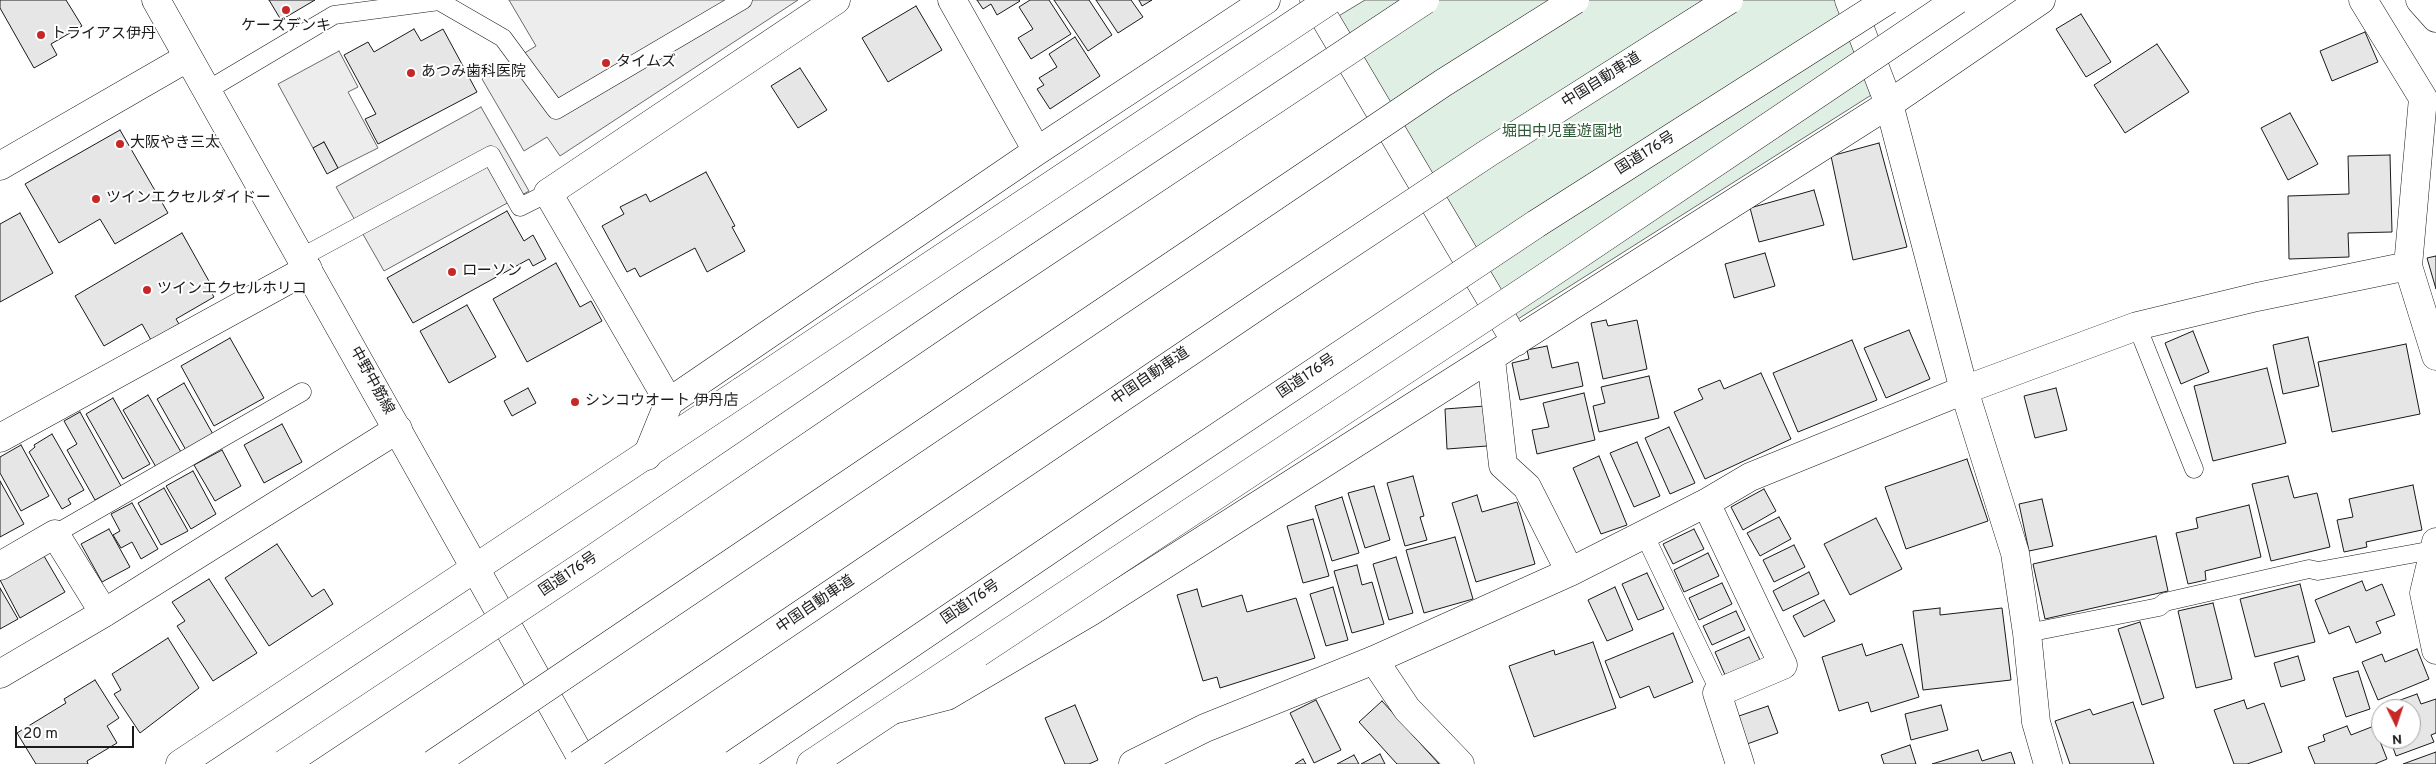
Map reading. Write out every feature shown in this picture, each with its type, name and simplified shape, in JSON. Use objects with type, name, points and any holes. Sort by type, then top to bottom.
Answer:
[{"type":"main road","name":"中野中筋線","points":[[156,0],[585,764]]},
{"type":"main road","points":[[669,402],[548,193],[836,0]]},
{"type":"main road","points":[[952,0],[1037,151]]},
{"type":"main road","points":[[647,456],[669,402],[1037,151],[1266,0]]},
{"type":"main road","points":[[1314,0],[1516,342]]},
{"type":"main road","points":[[180,764],[647,456],[1330,0]]},
{"type":"main road","name":"国道176号","points":[[284,764],[590,561],[972,301],[1425,0]]},
{"type":"main road","points":[[433,764],[1443,83],[1576,0]]},
{"type":"main road","name":"中国自動車道","points":[[579,764],[1271,297],[1488,153],[1729,0]]},
{"type":"main road","points":[[1849,0],[1889,104],[1964,390],[2015,554],[2027,633],[2036,722],[2048,764]]},
{"type":"main road","name":"国道176号","points":[[734,764],[1114,506],[1528,229],[1888,0]]},
{"type":"main road","points":[[811,764],[1541,280],[1957,0]]},
{"type":"main road","points":[[891,710],[947,696],[1090,612],[1491,359],[1889,104],[2041,0]]},
{"type":"main road","points":[[2363,0],[2423,98],[2408,266],[2436,356]]},
{"type":"main road","points":[[2420,0],[2436,18]]},
{"type":"main road","points":[[0,166],[187,58]]},
{"type":"main road","points":[[0,438],[305,263]]},
{"type":"main road","points":[[1133,764],[1205,728],[1374,660],[1570,572],[1706,503],[1750,477],[1964,390],[2137,326],[2257,297],[2408,266]]},
{"type":"main road","points":[[1491,359],[1504,465],[1527,487],[1570,572]]},
{"type":"main road","points":[[0,674],[104,613],[398,429]]},
{"type":"main road","points":[[1706,503],[1783,665],[1717,693],[1740,764]]},
{"type":"main road","points":[[0,566],[54,534],[104,613]]},
{"type":"main road","points":[[2435,546],[2424,593],[2436,650]]},
{"type":"main road","points":[[1374,660],[1407,709],[1460,764]]},
{"type":"lane","points":[[206,91],[334,15],[439,1],[503,38],[556,110],[743,0]]},
{"type":"lane","points":[[305,263],[491,155],[520,207],[548,193]]},
{"type":"lane","points":[[2137,326],[2194,469]]},
{"type":"lane","points":[[54,534],[302,392]]},
{"type":"lane","points":[[1644,534],[1716,684],[1717,693]]},
{"type":"lane","points":[[2027,633],[2159,607],[2165,602],[2175,599],[2309,569],[2318,571],[2435,546]]},
{"type":"green space","name":"堀田中児童遊園地","points":[[1365,0],[1839,0],[1876,92],[1518,319],[1337,17]]},
{"type":"shaded area","name":"タイムズ","points":[[509,0],[798,0],[560,156],[547,137],[524,151],[482,79],[536,46]]},
{"type":"shaded area","points":[[339,51],[358,87],[348,92],[378,148],[338,168],[324,142],[313,148],[278,84]]},
{"type":"shaded area","points":[[481,107],[529,191],[384,271],[336,187]]},
{"type":"building","name":"トライアス伊丹","points":[[0,0],[66,0],[82,26],[51,44],[57,55],[34,68],[0,8]]},
{"type":"building","name":"ケーズデンキ","points":[[269,0],[315,0],[281,20]]},
{"type":"building","points":[[977,0],[1020,1],[997,15],[991,4],[983,9]]},
{"type":"building","points":[[1030,0],[1049,0],[1071,34],[1031,59],[1018,38],[1033,29],[1019,7]]},
{"type":"building","points":[[1054,0],[1089,0],[1112,35],[1088,51]]},
{"type":"building","points":[[1096,0],[1131,0],[1143,17],[1118,33]]},
{"type":"building","points":[[1139,0],[1152,0],[1142,6]]},
{"type":"building","points":[[916,6],[942,50],[888,82],[862,38]]},
{"type":"building","points":[[2081,14],[2111,62],[2086,77],[2056,29]]},
{"type":"building","name":"あつみ歯科医院","points":[[414,29],[421,41],[443,29],[477,92],[378,144],[365,119],[376,114],[344,55],[368,42],[374,52]]},
{"type":"building","points":[[2365,32],[2378,62],[2332,81],[2320,51]]},
{"type":"building","points":[[1075,37],[1100,76],[1050,109],[1037,89],[1044,85],[1039,78],[1057,67],[1049,54]]},
{"type":"building","points":[[2157,44],[2189,92],[2125,133],[2094,85]]},
{"type":"building","points":[[800,68],[827,110],[798,128],[771,86]]},
{"type":"building","points":[[2290,113],[2318,164],[2288,180],[2261,128]]},
{"type":"building","name":"ツインエクセルダイドー","points":[[120,130],[168,213],[115,244],[100,219],[59,243],[25,184]]},
{"type":"building","points":[[324,142],[338,168],[327,174],[313,148]]},
{"type":"building","points":[[1879,143],[1907,247],[1853,260],[1831,156]]},
{"type":"building","points":[[2390,155],[2392,232],[2348,233],[2349,257],[2289,259],[2288,196],[2349,194],[2348,156]]},
{"type":"building","points":[[706,172],[735,226],[732,227],[745,251],[707,272],[695,248],[640,277],[635,268],[627,272],[602,226],[624,214],[620,207],[646,194],[650,202]]},
{"type":"building","points":[[1814,190],[1824,225],[1759,242],[1750,208]]},
{"type":"building","name":"ローソン","points":[[507,211],[524,241],[533,235],[546,259],[533,266],[529,259],[413,323],[387,278]]},
{"type":"building","points":[[20,213],[53,273],[0,302],[0,224]]},
{"type":"building","name":"ツインエクセルホリコ","points":[[182,233],[210,283],[207,285],[214,297],[176,319],[179,324],[151,340],[142,324],[104,346],[75,296]]},
{"type":"building","points":[[1765,253],[1775,286],[1734,298],[1725,264]]},
{"type":"building","points":[[2436,256],[2436,289],[2427,258]]},
{"type":"building","points":[[556,263],[580,307],[591,301],[602,321],[527,362],[493,299]]},
{"type":"building","points":[[467,305],[496,357],[449,383],[420,331]]},
{"type":"building","points":[[1606,320],[1608,326],[1637,320],[1647,369],[1603,379],[1591,323]]},
{"type":"building","points":[[1909,330],[1930,379],[1886,398],[1864,348]]},
{"type":"building","points":[[2193,331],[2209,372],[2181,384],[2165,343]]},
{"type":"building","points":[[2308,337],[2319,386],[2283,394],[2273,345]]},
{"type":"building","points":[[230,338],[264,398],[214,426],[181,366]]},
{"type":"building","points":[[1852,340],[1877,400],[1798,432],[1773,373]]},
{"type":"building","points":[[2406,344],[2420,414],[2332,432],[2318,362]]},
{"type":"building","points":[[1547,346],[1552,368],[1578,362],[1583,386],[1520,400],[1512,363],[1529,359],[1527,350]]},
{"type":"building","points":[[2267,368],[2286,443],[2213,461],[2194,386]]},
{"type":"building","points":[[1761,373],[1791,439],[1705,479],[1674,412],[1703,399],[1698,389],[1720,380],[1724,389]]},
{"type":"building","points":[[1649,376],[1659,418],[1599,432],[1593,406],[1605,403],[1601,387]]},
{"type":"building","points":[[184,383],[214,436],[187,452],[157,399]]},
{"type":"building","points":[[528,388],[536,403],[512,416],[504,401]]},
{"type":"building","points":[[2056,388],[2067,430],[2035,438],[2024,396]]},
{"type":"building","points":[[1584,393],[1595,440],[1537,454],[1532,430],[1549,427],[1543,403]]},
{"type":"building","points":[[148,395],[181,452],[156,467],[123,410]]},
{"type":"building","points":[[113,398],[150,464],[123,479],[86,414]]},
{"type":"building","points":[[1485,406],[1487,446],[1447,449],[1445,409]]},
{"type":"building","points":[[80,412],[121,486],[95,500],[67,450],[77,444],[64,421]]},
{"type":"building","points":[[282,424],[302,462],[264,483],[244,445]]},
{"type":"building","points":[[1669,427],[1695,483],[1670,494],[1645,438]]},
{"type":"building","points":[[52,434],[84,490],[68,499],[71,504],[62,509],[29,452],[35,447],[34,445]]},
{"type":"building","points":[[1637,442],[1660,496],[1634,507],[1610,453]]},
{"type":"building","points":[[21,445],[49,496],[21,511],[0,473],[0,457]]},
{"type":"building","points":[[222,450],[241,486],[215,501],[194,465]]},
{"type":"building","points":[[1599,456],[1627,525],[1601,534],[1573,468]]},
{"type":"building","points":[[1967,459],[1988,521],[1906,549],[1885,487]]},
{"type":"building","points":[[193,471],[216,514],[191,529],[166,486]]},
{"type":"building","points":[[1413,476],[1424,516],[1420,517],[1427,540],[1405,546],[1387,483]]},
{"type":"building","points":[[2288,476],[2294,498],[2317,493],[2330,547],[2271,561],[2252,484]]},
{"type":"building","points":[[0,481],[24,524],[0,537]]},
{"type":"building","points":[[2413,485],[2422,530],[2366,542],[2367,547],[2344,552],[2337,520],[2353,517],[2349,499]]},
{"type":"building","points":[[1374,486],[1390,540],[1365,548],[1348,493]]},
{"type":"building","points":[[164,488],[188,531],[161,545],[138,503]]},
{"type":"building","points":[[1764,489],[1776,511],[1743,530],[1731,507]]},
{"type":"building","points":[[1477,495],[1482,512],[1517,502],[1535,564],[1476,582],[1452,503]]},
{"type":"building","points":[[1342,497],[1359,553],[1332,561],[1315,506]]},
{"type":"building","points":[[2042,499],[2053,546],[2029,551],[2019,504]]},
{"type":"building","points":[[132,503],[158,549],[141,559],[132,542],[121,548],[113,535],[120,531],[111,514]]},
{"type":"building","points":[[2249,505],[2261,557],[2205,571],[2206,580],[2188,584],[2176,533],[2198,528],[2196,518]]},
{"type":"building","points":[[1779,517],[1791,539],[1760,556],[1747,533]]},
{"type":"building","points":[[1876,518],[1902,569],[1850,595],[1824,544]]},
{"type":"building","points":[[1313,519],[1329,576],[1303,583],[1287,526]]},
{"type":"building","points":[[109,529],[130,567],[102,582],[81,544]]},
{"type":"building","points":[[1694,529],[1704,549],[1673,564],[1663,544]]},
{"type":"building","points":[[2156,536],[2168,591],[2045,619],[2033,564]]},
{"type":"building","points":[[1455,537],[1473,599],[1424,613],[1406,550]]},
{"type":"building","points":[[277,544],[312,597],[324,589],[333,604],[269,646],[225,578]]},
{"type":"building","points":[[1794,545],[1805,567],[1774,582],[1763,560]]},
{"type":"building","points":[[1708,553],[1719,576],[1684,592],[1674,570]]},
{"type":"building","points":[[44,556],[65,592],[20,618],[0,580]]},
{"type":"building","points":[[1396,557],[1413,613],[1389,620],[1373,564]]},
{"type":"building","points":[[1357,565],[1362,585],[1372,582],[1384,624],[1352,633],[1334,571]]},
{"type":"building","points":[[1809,572],[1819,594],[1783,611],[1773,591]]},
{"type":"building","points":[[1647,573],[1664,609],[1638,620],[1622,584]]},
{"type":"building","points":[[209,579],[257,653],[213,681],[177,626],[185,621],[172,602]]},
{"type":"building","points":[[2362,581],[2366,591],[2382,584],[2395,615],[2376,622],[2381,633],[2356,643],[2349,626],[2329,634],[2315,600]]},
{"type":"building","points":[[1722,583],[1732,604],[1699,620],[1689,598]]},
{"type":"building","points":[[2300,584],[2315,642],[2255,657],[2240,599]]},
{"type":"building","points":[[1333,587],[1348,640],[1326,646],[1310,594]]},
{"type":"building","points":[[1615,587],[1633,630],[1607,641],[1588,600]]},
{"type":"building","points":[[0,588],[18,619],[0,629]]},
{"type":"building","points":[[1197,589],[1202,607],[1242,595],[1247,612],[1296,598],[1315,658],[1220,688],[1217,677],[1203,681],[1177,595]]},
{"type":"building","points":[[1824,600],[1835,621],[1804,637],[1793,616]]},
{"type":"building","points":[[2213,603],[2232,679],[2196,688],[2178,611]]},
{"type":"building","points":[[1940,608],[1940,615],[2002,608],[2011,680],[1923,690],[1913,611]]},
{"type":"building","points":[[1736,611],[1745,630],[1712,645],[1703,626]]},
{"type":"building","points":[[2140,622],[2164,698],[2142,705],[2118,629]]},
{"type":"building","points":[[1673,633],[1693,682],[1654,698],[1649,686],[1620,698],[1605,661]]},
{"type":"building","points":[[1749,637],[1760,660],[1725,675],[1715,652]]},
{"type":"building","points":[[168,638],[199,688],[140,733],[114,694],[121,690],[112,674]]},
{"type":"building","points":[[1593,642],[1616,708],[1534,737],[1509,666],[1554,650],[1555,655]]},
{"type":"building","points":[[1862,644],[1866,656],[1902,644],[1919,697],[1871,712],[1868,702],[1839,711],[1822,657]]},
{"type":"building","points":[[2417,649],[2429,679],[2378,699],[2362,662],[2382,654],[2385,662]]},
{"type":"building","points":[[2298,656],[2305,680],[2281,687],[2274,663]]},
{"type":"building","points":[[2358,671],[2370,709],[2346,717],[2333,678]]},
{"type":"building","points":[[95,680],[119,718],[107,726],[117,743],[87,761],[88,764],[36,764],[17,733],[66,703],[64,699]]},
{"type":"building","points":[[2417,694],[2419,699],[2403,699]]},
{"type":"building","points":[[2436,699],[2436,733],[2431,735],[2434,742],[2421,747],[2421,704]]},
{"type":"building","points":[[1316,700],[1341,750],[1314,763],[1290,713]]},
{"type":"building","points":[[2244,700],[2247,709],[2264,703],[2282,752],[2247,764],[2234,764],[2214,710]]},
{"type":"building","points":[[1382,701],[1439,764],[1397,764],[1359,722]]},
{"type":"building","points":[[2133,702],[2154,764],[2070,764],[2055,721],[2090,709],[2093,715]]},
{"type":"building","points":[[1075,705],[1098,760],[1089,764],[1065,764],[1045,718]]},
{"type":"building","points":[[1941,705],[1948,730],[1911,740],[1905,714]]},
{"type":"building","points":[[1768,706],[1778,733],[1747,744],[1736,717]]},
{"type":"building","points":[[2347,726],[2351,735],[2371,727],[2371,749],[2383,749],[2387,759],[2375,764],[2315,764],[2308,747],[2325,741],[2323,735]]},
{"type":"building","points":[[1910,745],[1916,764],[1884,764],[1881,755]]},
{"type":"building","points":[[2394,749],[2415,749],[2396,756]]},
{"type":"building","points":[[1978,750],[1982,761],[2011,752],[2015,764],[1932,764]]},
{"type":"building","points":[[2436,752],[2436,764],[2403,764]]},
{"type":"building","points":[[1380,754],[1385,764],[1361,764]]},
{"type":"building","points":[[1354,755],[1359,764],[1337,764]]},
{"type":"building","points":[[1303,759],[1306,764],[1295,764]]},
{"type":"place","name":"ケーズデンキ","points":[[286,10]]},
{"type":"place","name":"トライアス伊丹","points":[[41,35]]},
{"type":"place","name":"タイムズ","points":[[606,63]]},
{"type":"place","name":"あつみ歯科医院","points":[[411,73]]},
{"type":"place","name":"大阪やき三太","points":[[120,144]]},
{"type":"place","name":"ツインエクセルダイドー","points":[[96,199]]},
{"type":"place","name":"ローソン","points":[[452,272]]},
{"type":"place","name":"ツインエクセルホリコ","points":[[147,290]]},
{"type":"place","name":"シンコウオート 伊丹店","points":[[575,402]]}]
